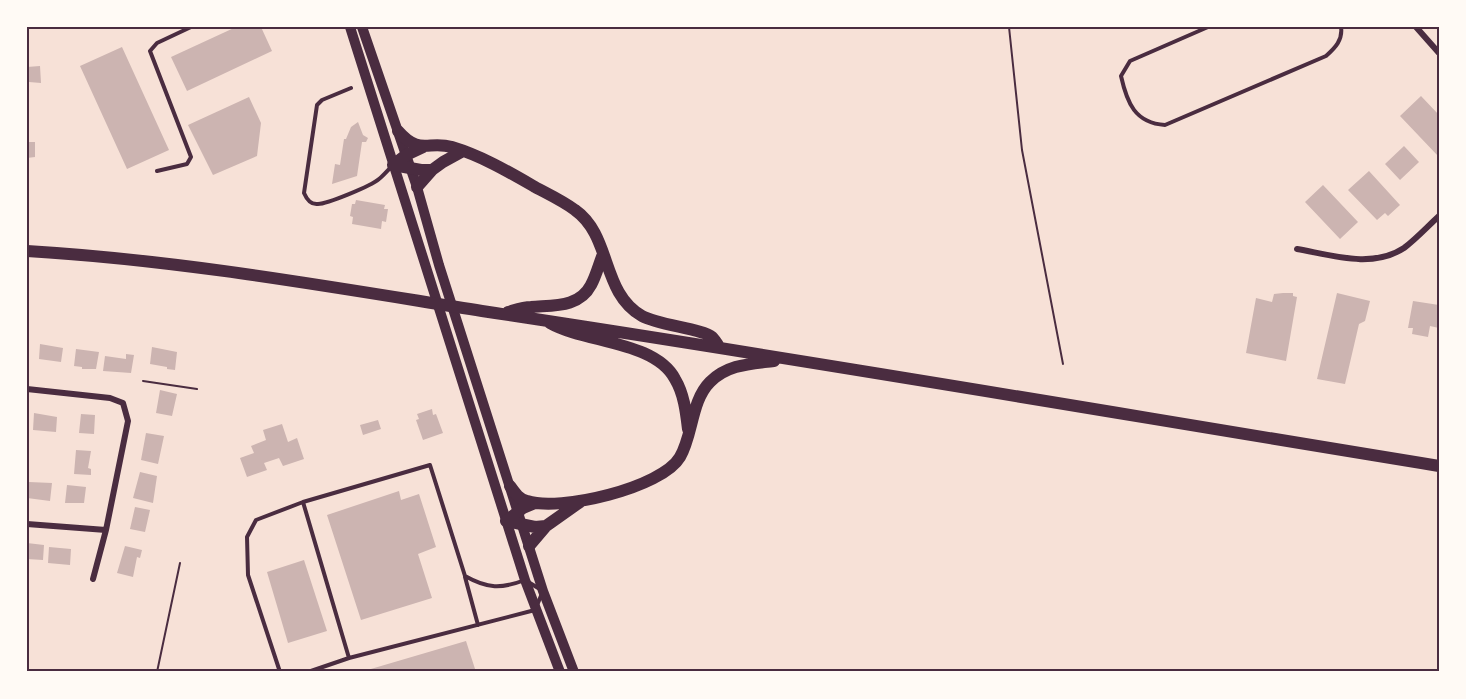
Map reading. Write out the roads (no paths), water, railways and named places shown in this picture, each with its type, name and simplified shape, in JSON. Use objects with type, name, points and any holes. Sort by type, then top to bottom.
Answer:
[{"type":"main road","points":[[350,27],[525,580],[560,672]]},
{"type":"main road","points":[[362,27],[417,187],[439,265],[543,591],[574,672]]},
{"type":"main road","points":[[398,131],[411,144],[423,147],[450,146],[463,151],[496,166],[576,210],[595,231],[618,292],[628,305],[642,316],[660,323],[711,336],[720,348]]},
{"type":"main road","points":[[393,165],[406,154],[423,147]]},
{"type":"main road","points":[[417,187],[432,170],[463,151]]},
{"type":"main road","points":[[393,165],[432,170]]},
{"type":"main road","points":[[27,251],[97,255],[176,264],[541,319],[1439,466]]},
{"type":"main road","points":[[501,313],[529,306],[560,305],[579,298],[590,287],[603,254]]},
{"type":"main road","points":[[541,319],[564,331],[639,350],[658,360],[674,376],[680,390],[689,432]]},
{"type":"main road","points":[[510,486],[517,496],[525,501],[536,503],[582,501],[649,482],[668,470],[679,459],[702,392],[710,382],[735,366],[787,360]]},
{"type":"main road","points":[[529,546],[546,526],[582,501]]},
{"type":"main road","points":[[506,521],[518,511],[536,503]]},
{"type":"main road","points":[[506,521],[534,527],[546,526]]},
{"type":"street","points":[[1416,27],[1439,53]]},
{"type":"street","points":[[1297,249],[1350,258],[1379,258],[1403,248],[1439,216]]},
{"type":"street","points":[[27,389],[110,398],[123,403],[128,421],[106,530],[93,579]]},
{"type":"street","points":[[27,524],[106,530]]},
{"type":"lane","points":[[157,171],[187,164],[191,158],[150,51],[157,44],[191,27]]},
{"type":"lane","points":[[1208,27],[1130,61],[1121,76],[1124,92],[1135,113],[1152,124],[1166,125],[1326,56],[1337,46],[1341,27]]},
{"type":"lane","points":[[351,88],[322,100],[317,105],[304,194],[311,203],[319,205],[378,180],[393,165]]},
{"type":"lane","points":[[280,672],[248,575],[247,537],[256,520],[303,502],[430,465],[478,625]]},
{"type":"lane","points":[[303,502],[349,658]]},
{"type":"lane","points":[[308,672],[349,658],[536,610],[543,591],[525,580],[506,587],[481,585],[465,576]]}]
